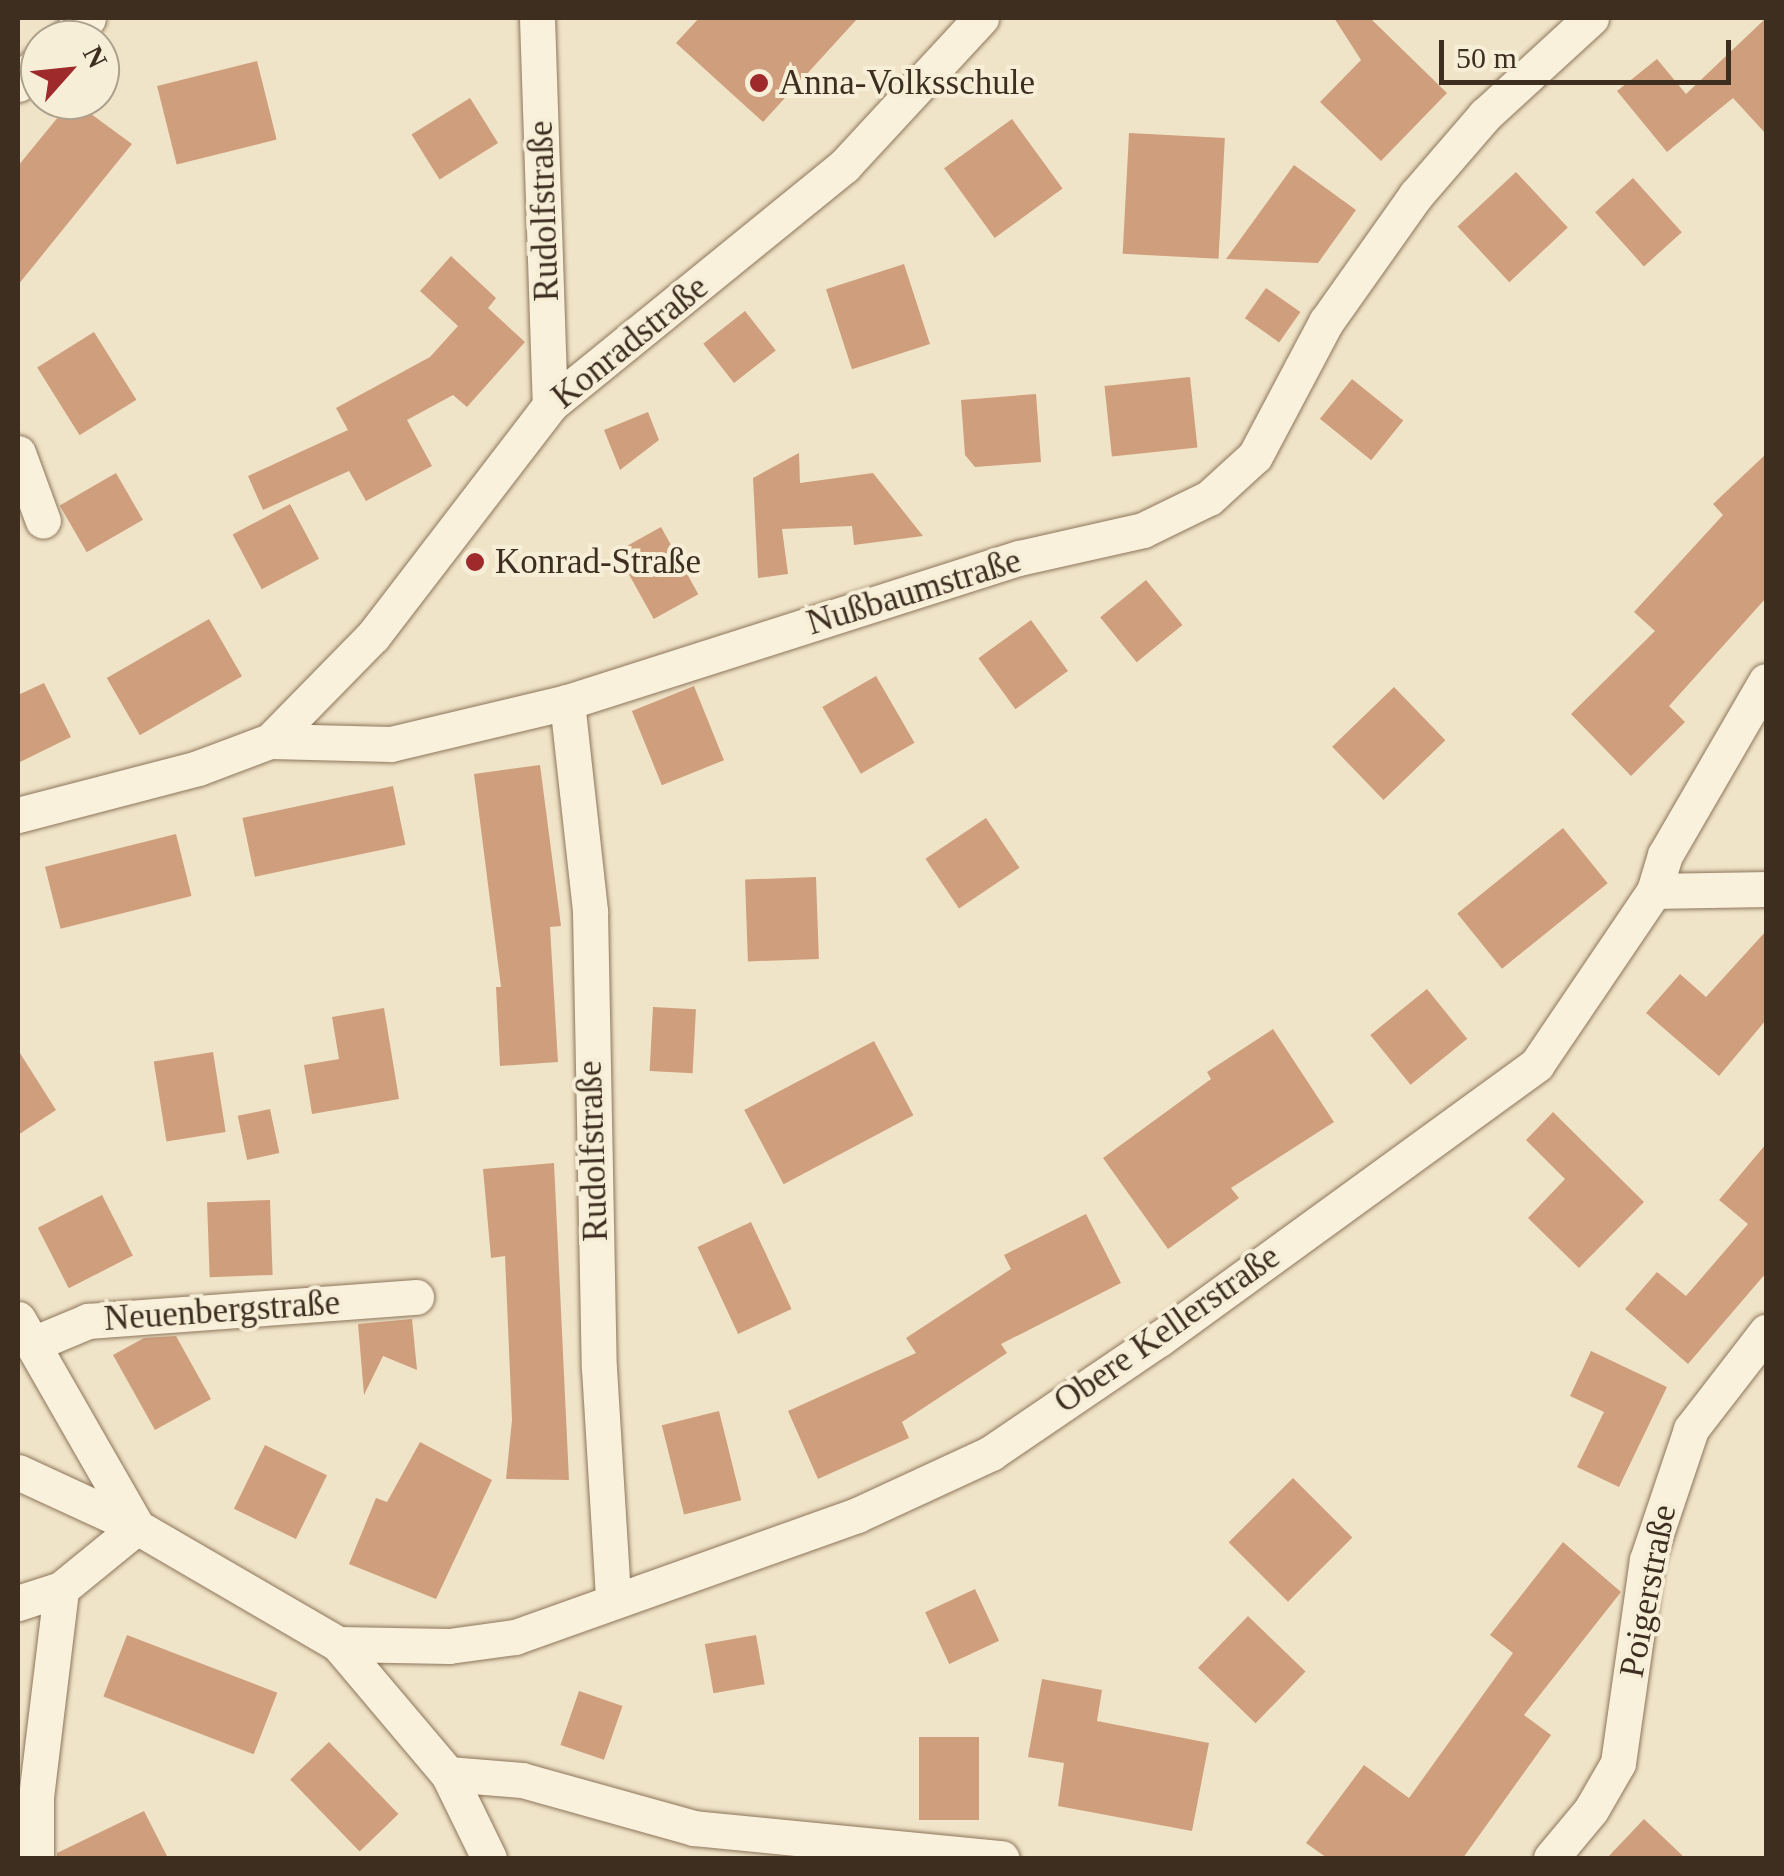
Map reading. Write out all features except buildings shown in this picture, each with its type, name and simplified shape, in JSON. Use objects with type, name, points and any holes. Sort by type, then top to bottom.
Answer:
[{"type":"street","name":"Rudolfstraße","points":[[537,18],[550,405]]},
{"type":"street","name":"Konradstraße","points":[[270,740],[373,636],[550,405],[844,166],[981,18]]},
{"type":"street","name":"Nußbaumstraße","points":[[18,816],[198,768],[270,740],[391,744],[567,702],[1018,558],[1143,530],[1209,498],[1255,456],[1326,322],[1416,196],[1484,115],[1592,18]]},
{"type":"street","points":[[18,453],[42,521]]},
{"type":"street","name":"Obere Kellerstraße","points":[[338,1644],[449,1646],[515,1637],[936,1482],[1159,1339],[1537,1064],[1654,891],[1665,855],[1766,681]]},
{"type":"street","name":"Rudolfstraße","points":[[567,702],[590,911],[599,1368],[613,1600]]},
{"type":"street","points":[[1654,891],[1766,888]]},
{"type":"street","name":"Neuenbergstraße","points":[[137,1527],[25,1332],[88,1321],[416,1297]]},
{"type":"street","name":"Poigerstraße","points":[[1550,1858],[1591,1810],[1618,1763],[1647,1560],[1691,1429],[1766,1332]]},
{"type":"street","points":[[18,1472],[137,1527],[338,1644],[448,1774],[488,1858]]},
{"type":"street","points":[[18,1604],[62,1589],[137,1527]]},
{"type":"street","points":[[36,1858],[36,1796],[62,1589]]},
{"type":"street","points":[[448,1774],[522,1780],[694,1828],[1002,1858]]},
{"type":"place","name":"Anna-Volksschule","points":[[759,83]]},
{"type":"place","name":"Konrad-Straße","points":[[475,562]]}]
